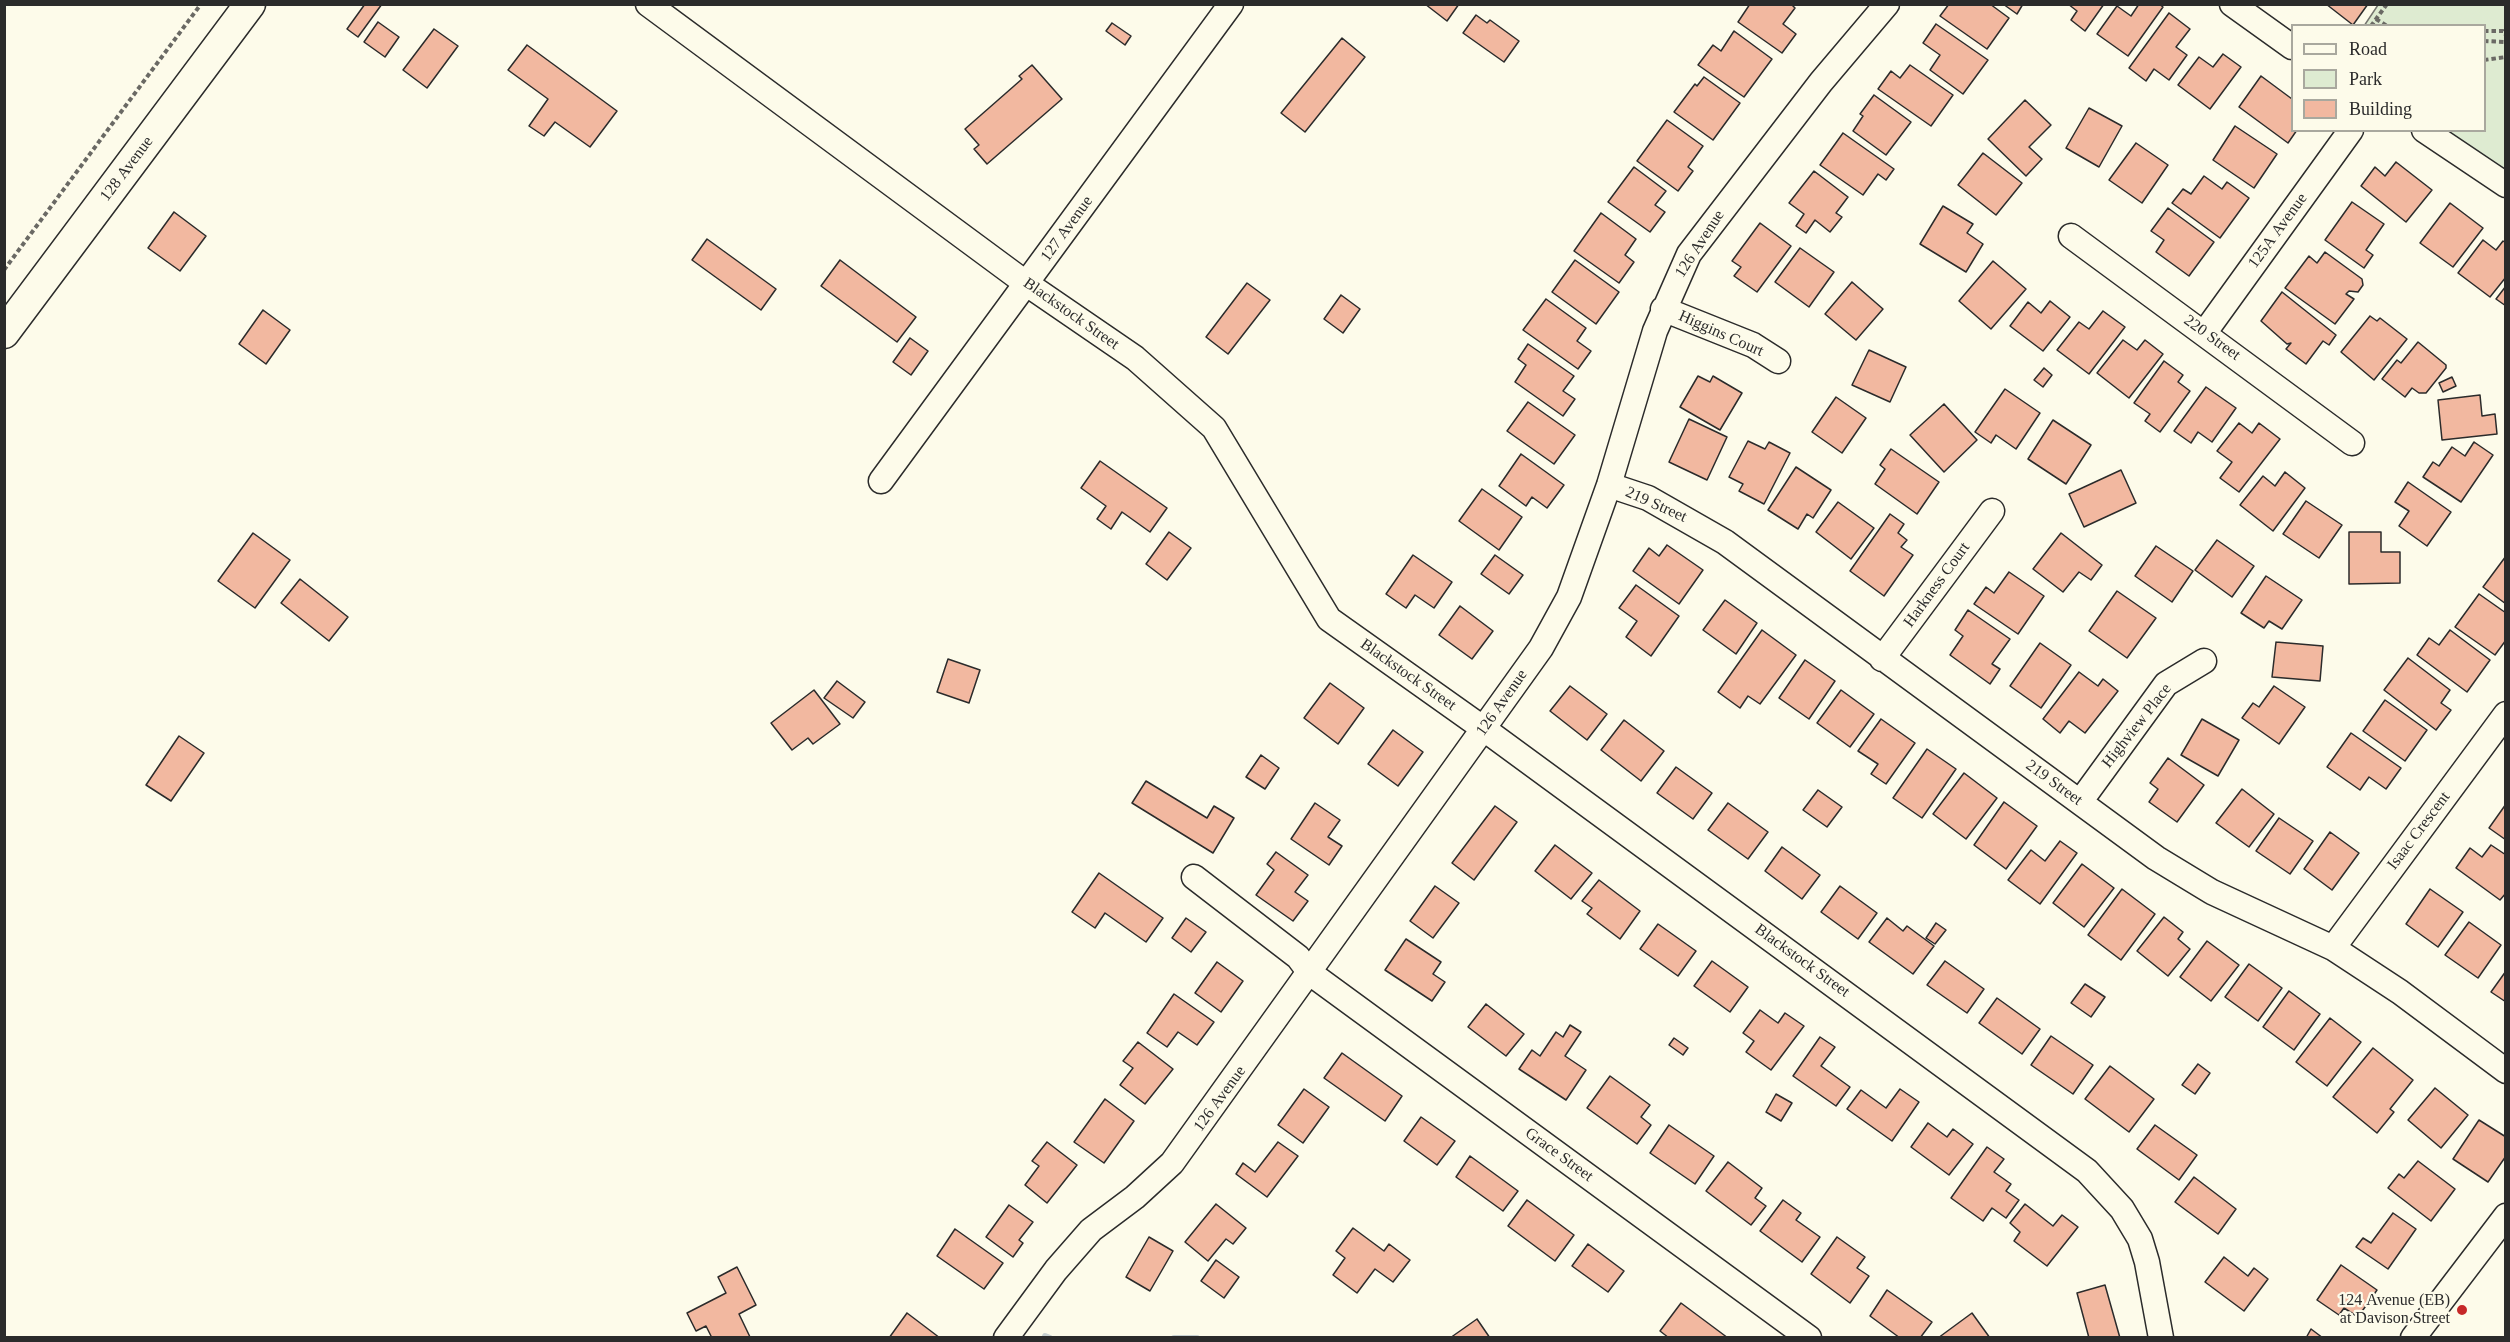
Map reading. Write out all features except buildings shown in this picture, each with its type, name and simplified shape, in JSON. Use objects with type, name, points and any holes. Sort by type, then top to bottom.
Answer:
[{"type":"main road","name":"128 Avenue","points":[[4,333],[250,4]]},
{"type":"street","name":"Blackstock Street","points":[[648,4],[1027,284],[1135,358],[1214,428],[1329,619],[1484,729],[2055,1146],[2101,1184],[2122,1209],[2140,1239],[2147,1262],[2161,1338]]},
{"type":"street","name":"127 Avenue","points":[[881,481],[1231,4]]},
{"type":"street","name":"126 Avenue","points":[[1006,1338],[1056,1270],[1091,1230],[1135,1197],[1172,1163],[1541,648],[1569,597],[1609,485],[1663,309],[1689,254],[1706,228],[1821,82],[1887,4]]},
{"type":"street","points":[[2232,4],[2291,46]]},
{"type":"street","name":"125A Avenue","points":[[2205,332],[2350,132]]},
{"type":"street","points":[[2427,132],[2505,185]]},
{"type":"street","name":"220 Street","points":[[2071,236],[2205,332],[2352,443]]},
{"type":"street","name":"Higgins Court","points":[[1663,309],[1753,345],[1778,361]]},
{"type":"street","name":"219 Street","points":[[1609,485],[1648,498],[1698,525],[2183,876],[2333,948],[2400,992],[2505,1071]]},
{"type":"street","name":"Harkness Court","points":[[1882,658],[1992,511]]},
{"type":"street","name":"Highview Place","points":[[2080,802],[2166,684],[2204,661]]},
{"type":"street","name":"Isaac Crescent","points":[[2333,948],[2505,714]]},
{"type":"street","name":"Grace Street","points":[[1194,877],[1298,957],[1310,973],[1809,1338]]},
{"type":"street","points":[[2413,1338],[2505,1216]]},
{"type":"path","points":[[4,270],[201,4]]},
{"type":"path","points":[[2372,24],[2387,4]]},
{"type":"path","points":[[2376,19],[2384,24]]},
{"type":"path","points":[[2486,31],[2503,31],[2505,35]]},
{"type":"path","points":[[2486,41],[2505,42]]},
{"type":"path","points":[[2486,60],[2505,57]]},
{"type":"green space","points":[[2378,5],[2505,5],[2505,172],[2446,132],[2486,132],[2486,24],[2365,24]]},
{"type":"waterway","points":[[1045,1336],[1050,1338]]},
{"type":"waterway","points":[[1174,1338],[1197,1338]]},
{"type":"place","name":"124 Avenue (EB) at Davison Street","points":[[2462,1310]]}]
